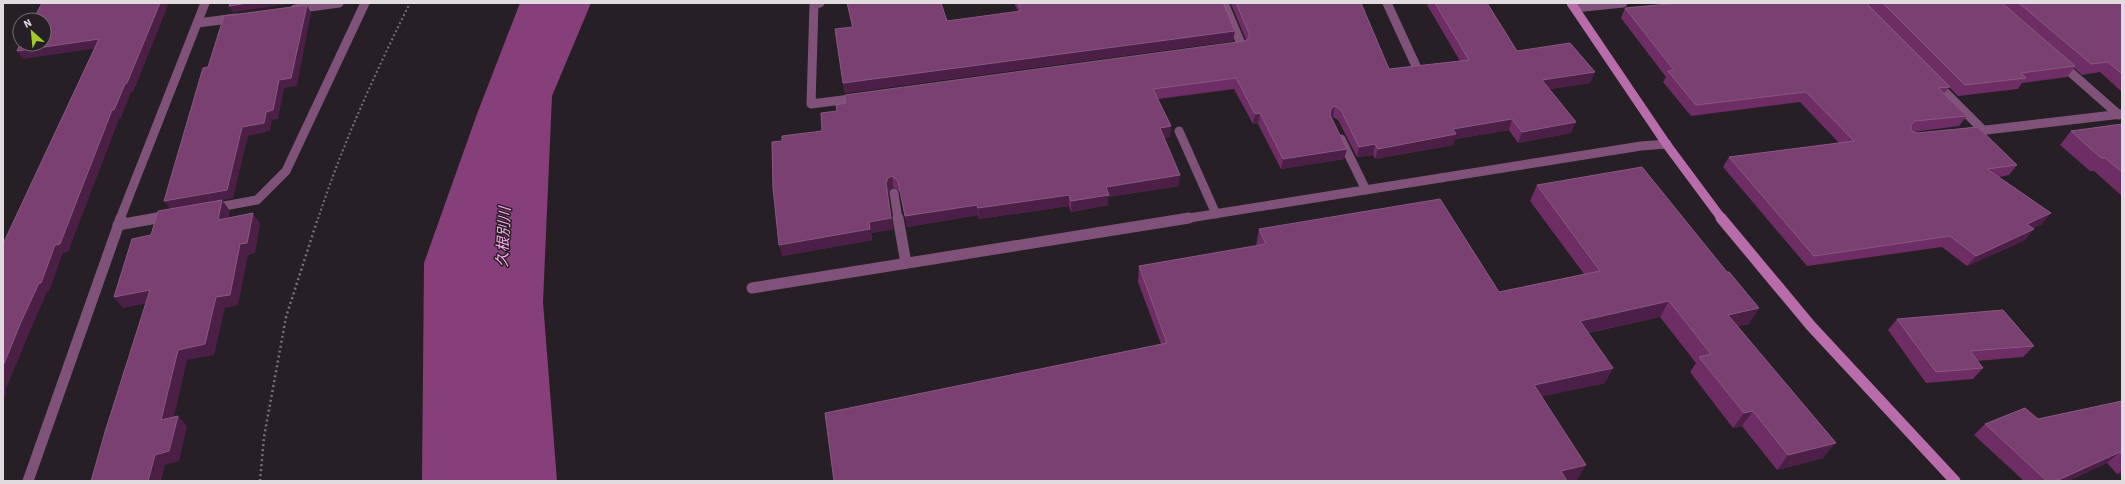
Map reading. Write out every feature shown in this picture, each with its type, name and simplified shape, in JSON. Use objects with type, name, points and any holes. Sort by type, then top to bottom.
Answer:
[{"type":"street","points":[[28,481],[118,225],[205,3]]},
{"type":"street","points":[[284,11],[339,3]]},
{"type":"street","points":[[203,210],[257,200],[286,171],[365,3]]},
{"type":"street","points":[[820,3],[814,4],[811,104],[866,97]]},
{"type":"street","points":[[1224,3],[1242,46],[1226,48]]},
{"type":"street","points":[[1387,3],[1416,66]]},
{"type":"street","points":[[1573,6],[1623,3]]},
{"type":"street","points":[[1573,6],[1667,144],[1728,227],[1798,312],[1956,481]]},
{"type":"street","points":[[198,23],[245,16]]},
{"type":"street","points":[[2056,59],[2120,114]]},
{"type":"street","points":[[1928,75],[1983,130]]},
{"type":"street","points":[[1960,133],[2120,114]]},
{"type":"street","points":[[1336,129],[1366,190]]},
{"type":"street","points":[[1180,131],[1216,214]]},
{"type":"street","points":[[752,288],[1641,146],[1667,144]]},
{"type":"street","points":[[894,193],[906,263]]},
{"type":"street","points":[[118,225],[180,214]]},
{"type":"path","points":[[260,481],[264,437],[286,317],[326,193],[378,64],[410,3]]},
{"type":"water","name":"久根別川","points":[[520,3],[591,3],[552,96],[543,302],[557,481],[422,481],[424,263],[477,114]]},
{"type":"building","points":[[42,3],[160,3],[127,83],[125,84],[114,110],[112,110],[60,244],[55,245],[41,283],[39,283],[21,322],[3,366],[3,244],[99,39],[52,46],[52,12],[37,12]]},
{"type":"building","points":[[230,3],[248,3],[229,6]]},
{"type":"building","points":[[847,3],[941,3],[947,21],[1021,11],[1018,3],[1223,3],[1235,31],[843,83],[835,29],[853,27]]},
{"type":"building","points":[[1236,3],[1361,3],[1389,69],[1469,60],[1435,3],[1487,3],[1517,51],[1570,43],[1595,72],[1542,80],[1576,122],[1522,132],[1512,119],[1453,129],[1456,134],[1378,149],[1375,144],[1359,147],[1341,110],[1335,106],[1331,109],[1330,115],[1347,149],[1283,159],[1260,113],[1255,114],[1236,78],[1153,89],[1171,126],[1160,128],[1180,175],[1106,187],[1109,195],[1071,201],[1069,195],[978,208],[977,205],[905,216],[898,181],[892,176],[888,178],[886,183],[891,218],[869,222],[870,229],[779,245],[773,188],[772,142],[782,141],[782,136],[822,131],[821,113],[837,111],[836,105],[846,103],[845,95],[1245,41],[1249,38],[1249,33]]},
{"type":"building","points":[[1679,3],[1866,3],[1950,87],[1938,88],[1967,116],[1915,121],[1911,125],[1911,131],[1917,133],[1978,127],[2017,165],[1987,169],[2051,213],[2027,224],[2034,229],[1976,256],[1950,236],[1814,256],[1729,157],[1854,141],[1806,92],[1696,105],[1668,71],[1674,70],[1625,8]]},
{"type":"building","points":[[1883,3],[2002,3],[2075,66],[2021,73],[2026,78],[1965,85]]},
{"type":"building","points":[[2019,3],[2122,3],[2122,74],[2108,62],[2091,64]]},
{"type":"building","points":[[307,5],[291,78],[279,80],[273,110],[266,112],[264,123],[242,127],[227,190],[164,201],[203,68],[208,67],[224,16]]},
{"type":"building","points":[[2122,124],[2122,172],[2105,158],[2101,158],[2071,131]]},
{"type":"building","points":[[1642,167],[1727,272],[1729,272],[1759,308],[1728,315],[1836,443],[1788,455],[1753,411],[1744,413],[1699,357],[1711,354],[1669,301],[1580,321],[1613,368],[1534,385],[1586,465],[1561,471],[1567,481],[834,481],[825,413],[1167,343],[1139,266],[1266,244],[1259,229],[1440,199],[1499,292],[1600,271],[1537,185]]},
{"type":"building","points":[[222,200],[218,220],[253,213],[247,243],[240,244],[230,295],[216,297],[205,344],[178,350],[161,420],[178,416],[169,451],[155,455],[148,481],[91,481],[150,290],[114,297],[132,239],[151,235],[158,211]]},
{"type":"building","points":[[2003,310],[2034,346],[1970,351],[1983,368],[1936,372],[1897,319]]},
{"type":"building","points":[[2122,401],[2122,455],[2120,452],[2056,481],[2047,481],[1985,424],[2025,408],[2038,419]]}]
